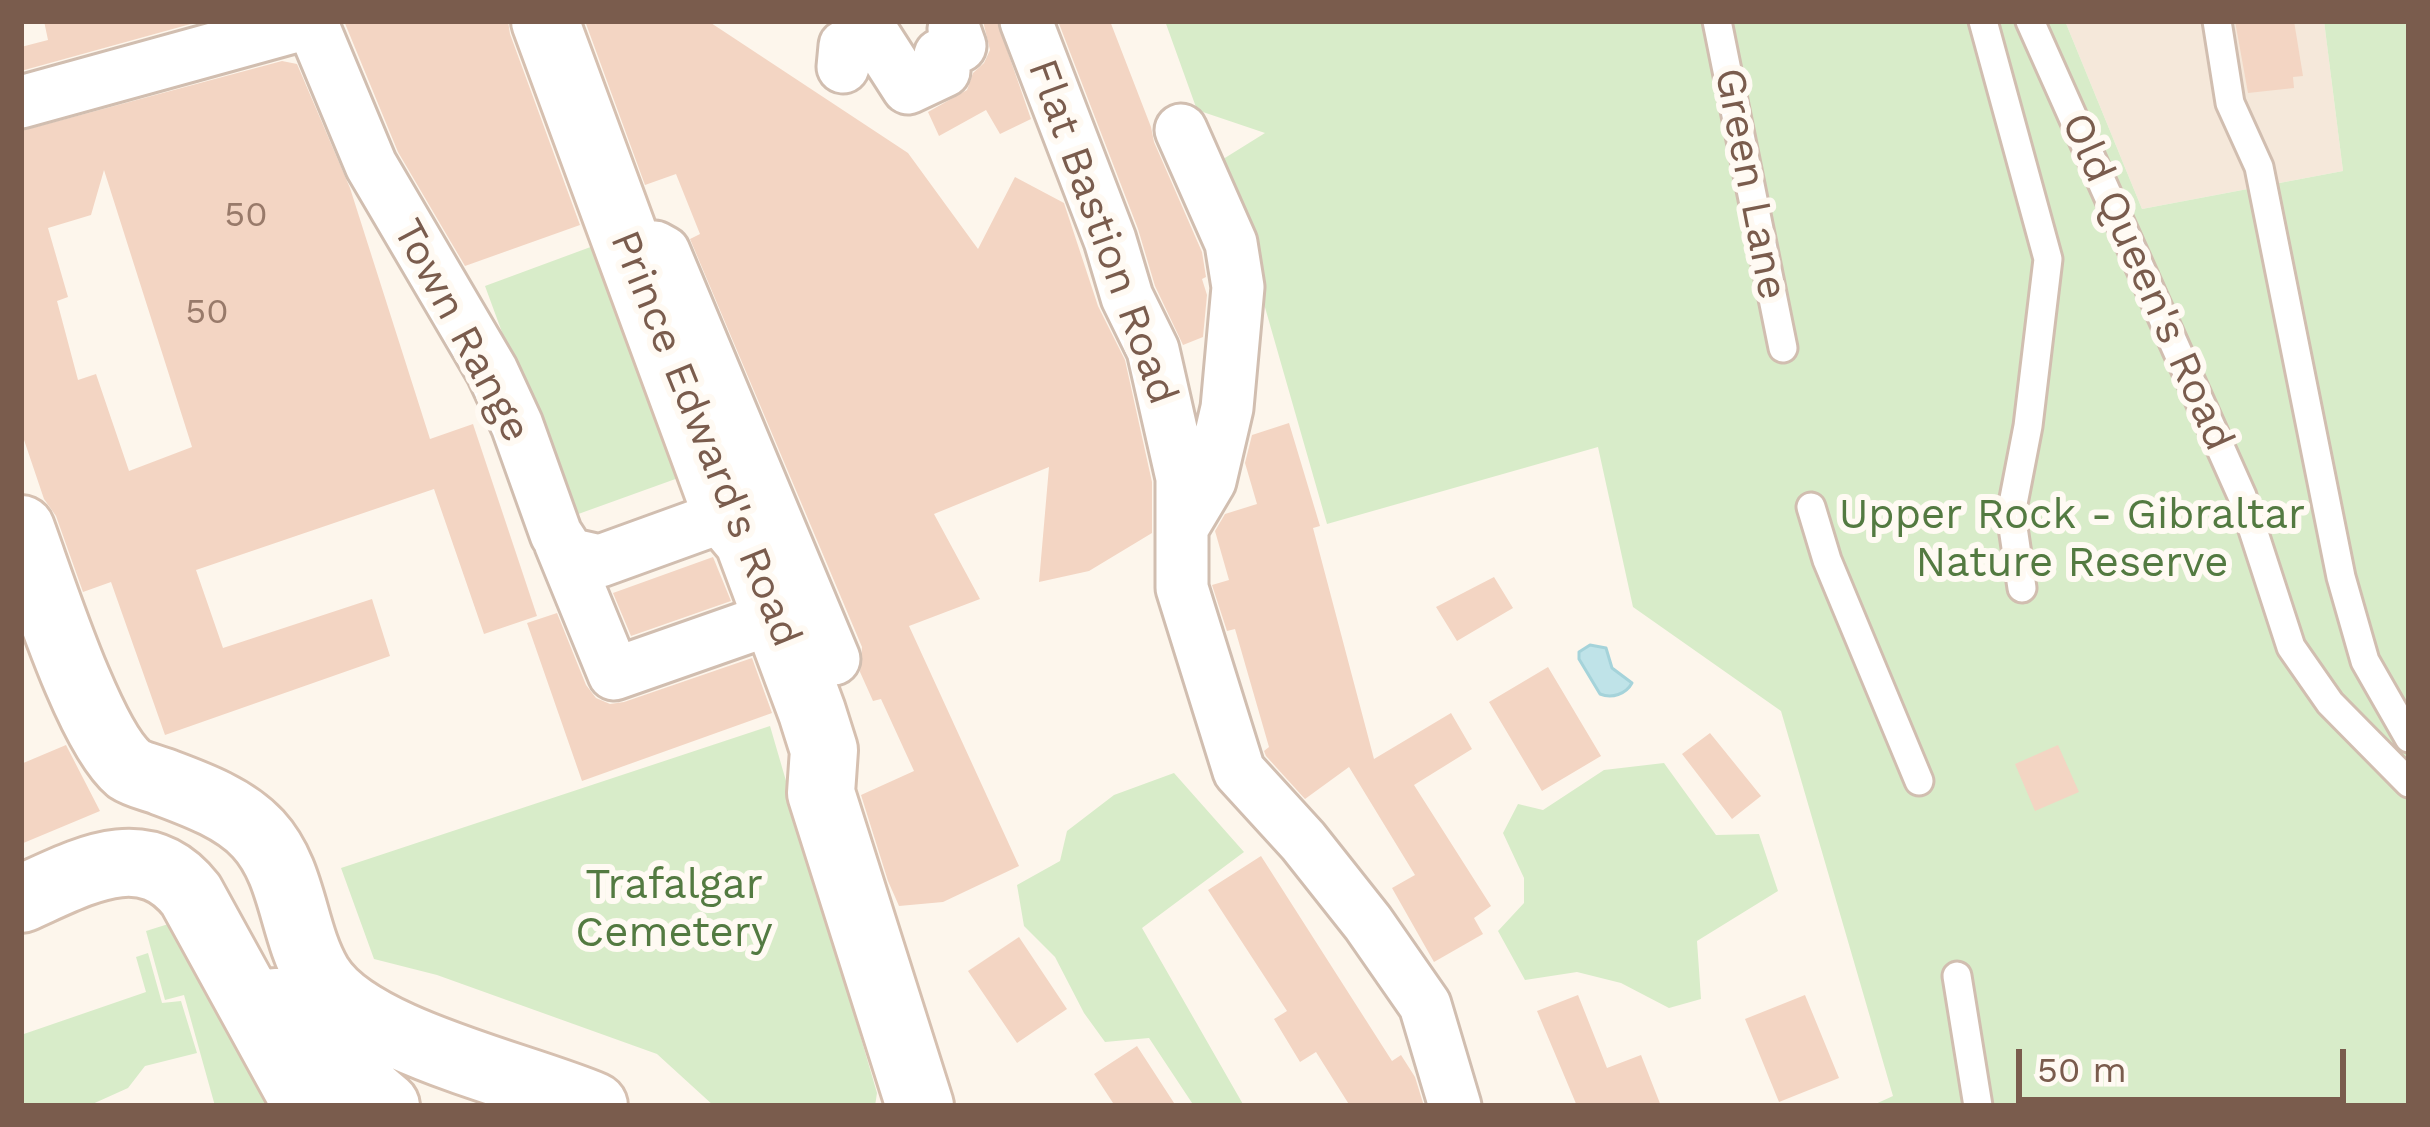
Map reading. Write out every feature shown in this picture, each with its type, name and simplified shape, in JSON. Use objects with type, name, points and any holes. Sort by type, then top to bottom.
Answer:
[{"type":"street","name":"Prince Edward's Road","points":[[544,21],[727,514],[795,611],[824,750],[821,793],[920,1106]]},
{"type":"street","name":"Flat Bastion Road","points":[[1026,21],[1110,239],[1127,297],[1153,350],[1182,478],[1182,588],[1239,771],[1304,842],[1425,1006],[1455,1106]]},
{"type":"street","points":[[21,102],[311,22]]},
{"type":"street","name":"Town Range","points":[[311,22],[371,166],[499,386],[614,674],[795,611]]},
{"type":"street","points":[[844,67],[845,46],[872,32],[908,88],[944,71],[940,55],[960,46],[954,29]]},
{"type":"street","points":[[1181,130],[1231,243],[1238,287],[1227,408],[1210,481],[1183,526]]},
{"type":"street","points":[[629,255],[656,247],[664,252],[795,611],[834,659]]},
{"type":"street","points":[[560,542],[568,554],[600,561],[727,514]]},
{"type":"street","points":[[23,541],[84,695],[112,747],[193,861],[259,982],[308,1040],[386,1106]]},
{"type":"street","points":[[111,862],[128,823],[130,770]]},
{"type":"street","points":[[130,770],[199,796],[253,828],[268,845],[287,886],[322,982],[361,1016],[428,1046],[593,1105]]},
{"type":"street","points":[[21,899],[111,862],[148,862],[181,882],[308,1106]]},
{"type":"street","points":[[554,1106],[593,1105]]},
{"type":"lane","name":"Green Lane","points":[[1717,21],[1783,348]]},
{"type":"lane","points":[[1983,21],[2048,259],[2028,426],[2011,514],[2022,588]]},
{"type":"lane","name":"Old Queen's Road","points":[[2030,21],[2242,496],[2290,646],[2330,704],[2409,783]]},
{"type":"lane","points":[[2217,21],[2230,103],[2259,167],[2342,577],[2366,661],[2409,737]]},
{"type":"lane","points":[[1810,507],[1827,560],[1919,781]]},
{"type":"lane","points":[[1957,976],[1978,1106]]},
{"type":"shaded area","points":[[2065,21],[2324,21],[2343,171],[2142,209]]},
{"type":"green space","name":"Upper Rock - Gibraltar Nature Reserve","points":[[1165,21],[2065,21],[2142,209],[2343,171],[2324,21],[2409,21],[2409,1106],[1871,1106],[1893,1096],[1781,711],[1633,607],[1598,447],[1327,524],[1246,241],[1212,166],[1265,133],[1197,110]]},
{"type":"green space","points":[[596,245],[681,477],[570,517],[485,286]]},
{"type":"green space","name":"Trafalgar Cemetery","points":[[770,726],[877,1093],[875,1106],[714,1106],[657,1054],[437,975],[374,959],[341,868]]},
{"type":"green space","points":[[1664,763],[1716,835],[1759,834],[1778,891],[1697,941],[1701,999],[1669,1008],[1621,983],[1577,972],[1525,980],[1498,931],[1524,903],[1524,878],[1503,833],[1518,804],[1543,810],[1604,770]]},
{"type":"green space","points":[[1174,773],[1244,852],[1142,928],[1244,1106],[1194,1106],[1149,1038],[1105,1042],[1055,957],[1024,926],[1017,885],[1060,861],[1067,831],[1114,795]]},
{"type":"green space","points":[[194,916],[268,1106],[215,1106],[184,995],[165,1000],[146,931]]},
{"type":"green space","points":[[148,953],[162,1003],[181,1001],[197,1053],[145,1066],[128,1088],[88,1106],[21,1106],[21,1035],[146,992],[136,957]]},
{"type":"water","points":[[1590,645],[1606,648],[1612,668],[1632,683],[1626,690],[1614,696],[1600,694],[1579,659],[1579,652]]},
{"type":"building","points":[[44,21],[198,22],[21,71],[21,47],[48,40]]},
{"type":"building","points":[[344,21],[508,21],[580,225],[465,266],[398,152]]},
{"type":"building","points":[[585,21],[708,21],[908,153],[978,249],[1015,177],[1064,203],[1098,306],[1125,360],[1152,482],[1152,533],[1089,571],[1039,582],[1049,467],[934,514],[980,599],[909,626],[1019,866],[943,902],[899,906],[888,881],[861,795],[914,771],[881,699],[873,701],[860,672],[862,647],[690,239],[700,234],[676,174],[645,185]]},
{"type":"building","points":[[983,21],[997,21],[1031,119],[1000,134],[986,110],[939,136],[928,112],[967,90],[973,73],[984,63],[990,50]]},
{"type":"building","points":[[1058,21],[1110,21],[1154,142],[1202,252],[1207,295],[1203,337],[1183,345],[1155,286],[1138,229]]},
{"type":"building","points":[[2235,21],[2294,21],[2303,76],[2293,77],[2294,88],[2248,93]]},
{"type":"building","points":[[282,61],[297,64],[350,188],[430,439],[473,424],[537,616],[484,634],[434,489],[196,570],[223,648],[372,599],[390,656],[165,735],[111,582],[83,592],[21,431],[21,131]],"holes":[[[104,170],[192,447],[129,471],[96,374],[78,380],[57,301],[68,297],[48,228],[91,215]]]},
{"type":"building","points":[[1289,423],[1320,526],[1313,528],[1374,759],[1451,713],[1472,749],[1414,785],[1491,906],[1474,918],[1483,934],[1434,962],[1392,888],[1415,875],[1349,767],[1305,799],[1266,756],[1269,747],[1235,629],[1227,631],[1212,585],[1229,580],[1215,531],[1225,514],[1257,504],[1245,463],[1252,435]]},
{"type":"building","points":[[713,557],[731,601],[631,636],[613,593]]},
{"type":"building","points":[[1494,577],[1513,608],[1457,641],[1436,607]]},
{"type":"building","points":[[557,613],[586,685],[596,698],[610,704],[624,702],[752,658],[772,713],[582,781],[527,623]]},
{"type":"building","points":[[1548,667],[1601,756],[1542,791],[1489,702]]},
{"type":"building","points":[[1710,733],[1761,796],[1732,819],[1682,754]]},
{"type":"building","points":[[66,745],[100,811],[21,844],[21,764]]},
{"type":"building","points":[[2058,745],[2079,792],[2035,811],[2015,764]]},
{"type":"building","points":[[1261,856],[1392,1061],[1401,1055],[1415,1077],[1424,1106],[1350,1106],[1316,1052],[1300,1062],[1274,1019],[1287,1011],[1208,890]]},
{"type":"building","points":[[1019,937],[1067,1009],[1017,1043],[968,971]]},
{"type":"building","points":[[1578,995],[1607,1068],[1641,1055],[1661,1106],[1577,1106],[1537,1011]]},
{"type":"building","points":[[1805,995],[1839,1078],[1779,1102],[1745,1019]]},
{"type":"building","points":[[1137,1046],[1176,1106],[1115,1106],[1094,1074]]}]
